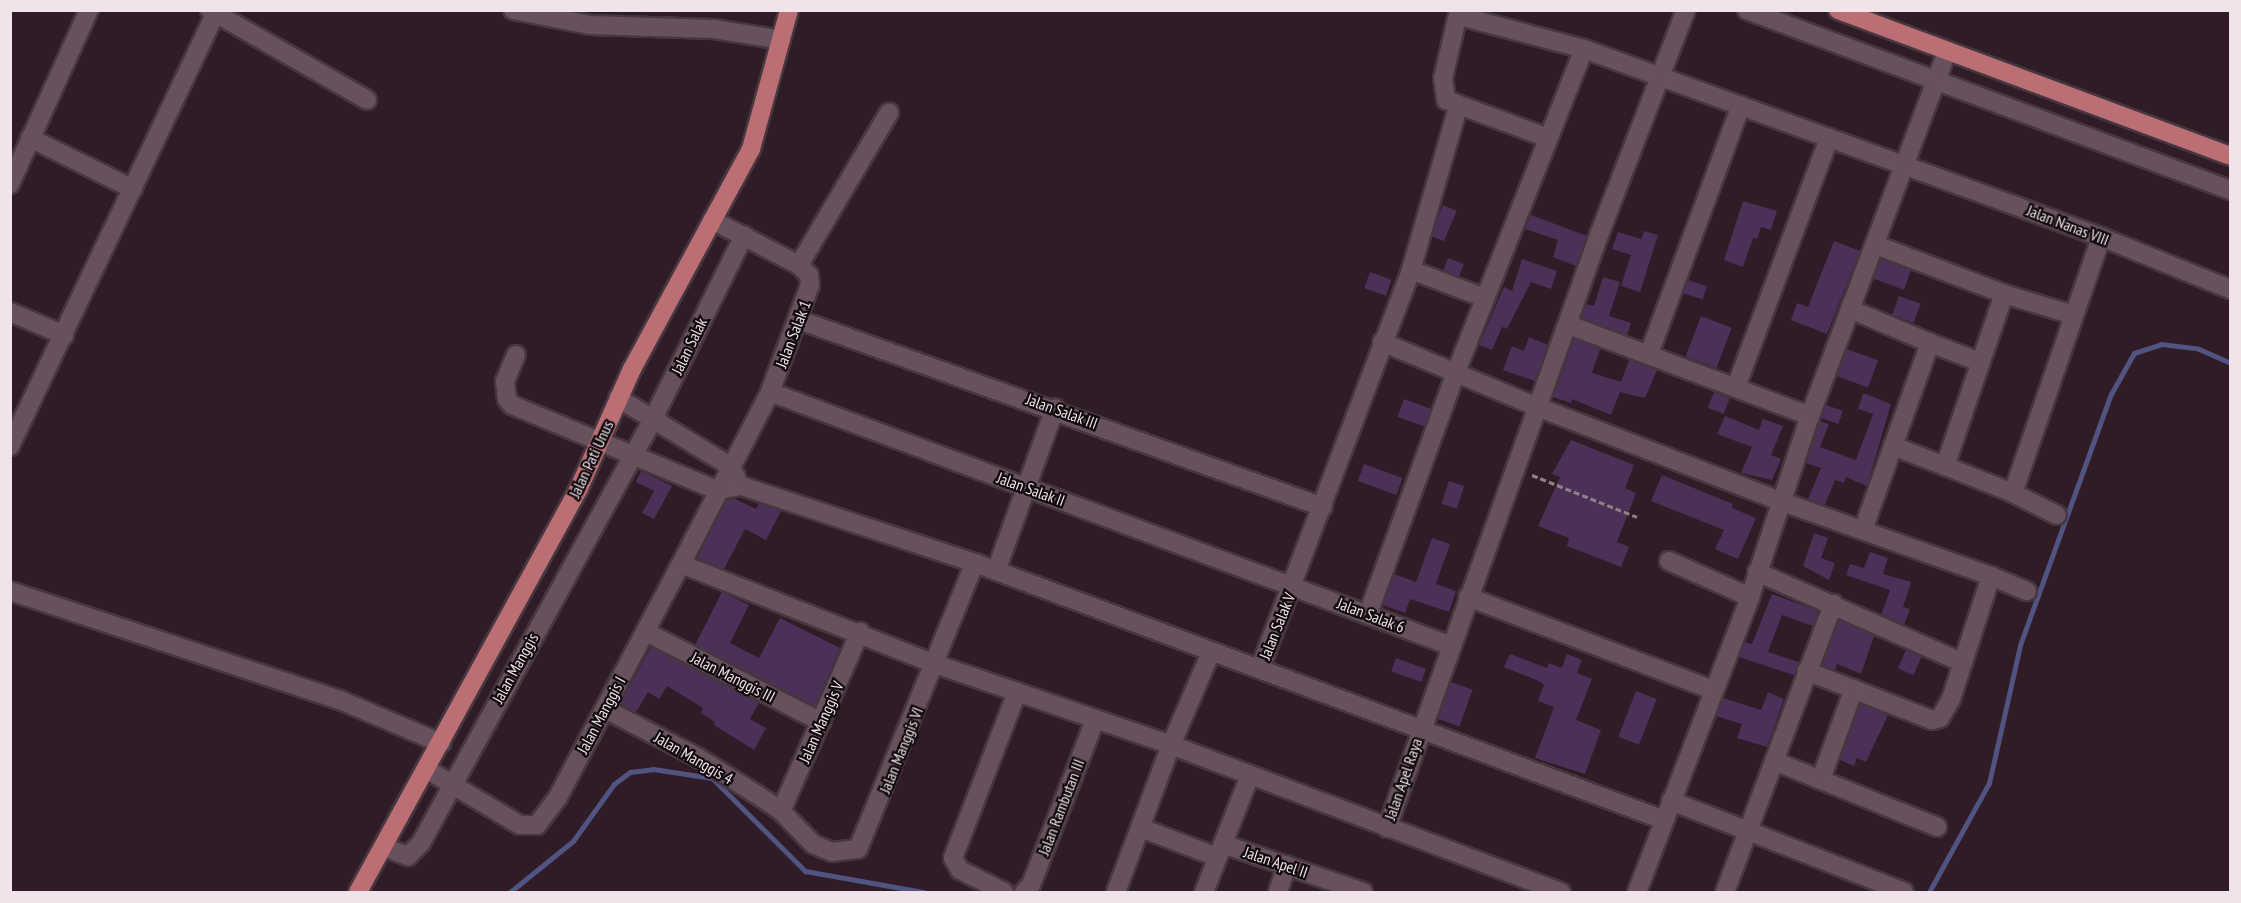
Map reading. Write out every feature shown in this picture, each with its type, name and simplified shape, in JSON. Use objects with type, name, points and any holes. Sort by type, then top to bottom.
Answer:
[{"type":"main road","name":"Jalan Pati Unus","points":[[358,892],[393,851],[440,777],[441,743],[616,447],[728,228],[759,130],[789,10]]},
{"type":"main road","points":[[1838,10],[2230,156]]},
{"type":"street","points":[[10,184],[89,10]]},
{"type":"street","points":[[513,10],[590,25],[714,29],[782,40]]},
{"type":"street","name":"Jalan Apel Raya","points":[[1386,828],[1449,645],[1540,408],[1658,78],[1686,10]]},
{"type":"street","points":[[1747,10],[2230,190]]},
{"type":"street","points":[[10,446],[133,189],[213,12],[367,100]]},
{"type":"street","points":[[1460,13],[1442,85],[1446,100],[1458,107],[1548,138]]},
{"type":"street","name":"Jalan Nanas VIII","points":[[1460,13],[1584,49],[1658,78],[1741,105],[1904,164],[2229,286]]},
{"type":"street","points":[[1368,614],[1456,372],[1584,49]]},
{"type":"street","points":[[1636,892],[1750,597],[1810,416],[1947,51]]},
{"type":"street","points":[[1649,354],[1741,105]]},
{"type":"street","name":"Jalan Salak V","points":[[1260,668],[1411,270],[1458,107]]},
{"type":"street","points":[[728,228],[800,265],[889,113]]},
{"type":"street","points":[[30,138],[133,189]]},
{"type":"street","points":[[1736,387],[1829,138]]},
{"type":"street","name":"Jalan Salak","points":[[616,447],[728,228]]},
{"type":"street","points":[[2013,493],[2101,237]]},
{"type":"street","points":[[1876,245],[2004,294],[2073,315]]},
{"type":"street","name":"Jalan Salak 1","points":[[716,490],[770,392],[800,320],[810,279],[800,265]]},
{"type":"street","points":[[1411,270],[1485,298]]},
{"type":"street","points":[[1945,466],[2004,294]]},
{"type":"street","points":[[1850,309],[1980,362]]},
{"type":"street","points":[[10,312],[64,335]]},
{"type":"street","name":"Jalan Salak III","points":[[800,320],[1055,408],[1323,507]]},
{"type":"street","points":[[1569,325],[1810,416]]},
{"type":"street","points":[[1382,342],[1540,408],[1780,501],[2027,591]]},
{"type":"street","points":[[1863,530],[1930,343]]},
{"type":"street","points":[[516,355],[505,381],[507,399],[512,405],[716,490],[742,486],[975,563],[1664,820]]},
{"type":"street","name":"Jalan Salak II","points":[[770,392],[1293,585]]},
{"type":"street","points":[[996,571],[1028,488],[1055,408]]},
{"type":"street","points":[[635,410],[730,466],[742,486]]},
{"type":"street","points":[[1893,446],[2013,493],[2057,515]]},
{"type":"street","name":"Jalan Manggis","points":[[393,851],[421,843],[440,777],[616,447]]},
{"type":"street","name":"Jalan Manggis I","points":[[440,777],[520,825],[537,825],[558,797],[681,564],[716,490]]},
{"type":"street","points":[[1669,561],[1750,597]]},
{"type":"street","name":"Jalan Manggis VI","points":[[782,811],[813,844],[832,852],[858,849],[975,563]]},
{"type":"street","points":[[681,564],[860,632],[935,664],[1170,745],[1249,778],[1386,828],[1539,889],[1561,892]]},
{"type":"street","points":[[1757,572],[1963,663]]},
{"type":"street","points":[[1806,671],[1937,720],[1947,710],[1991,576]]},
{"type":"street","name":"Jalan Salak 6","points":[[1293,585],[1449,645]]},
{"type":"street","points":[[10,591],[340,700],[441,743]]},
{"type":"street","points":[[1468,597],[1713,690]]},
{"type":"street","points":[[1725,892],[1833,604]]},
{"type":"street","name":"Jalan Manggis III","points":[[646,632],[821,722]]},
{"type":"street","name":"Jalan Manggis V","points":[[782,811],[860,632]]},
{"type":"street","points":[[1116,892],[1170,745],[1211,652]]},
{"type":"street","points":[[1821,779],[1854,689]]},
{"type":"street","points":[[1004,892],[954,865],[957,843],[1017,693]]},
{"type":"street","name":"Jalan Manggis 4","points":[[604,709],[699,758],[782,811]]},
{"type":"street","name":"Jalan Rambutan III","points":[[1024,892],[1031,885],[1095,720]]},
{"type":"street","points":[[1774,761],[1936,826]]},
{"type":"street","points":[[1204,892],[1249,778]]},
{"type":"street","points":[[1671,801],[1904,892]]},
{"type":"street","name":"Jalan Apel II","points":[[1141,828],[1220,850],[1287,865],[1363,892]]},
{"type":"street","points":[[1278,892],[1287,865]]},
{"type":"path","points":[[1516,469],[1637,517]]},
{"type":"building","points":[[1743,201],[1777,211],[1771,230],[1761,227],[1757,239],[1753,238],[1743,267],[1724,260]]},
{"type":"building","points":[[1443,205],[1457,211],[1444,241],[1430,235]]},
{"type":"building","points":[[1531,215],[1587,236],[1576,266],[1553,257],[1558,240],[1525,229]]},
{"type":"building","points":[[1644,231],[1658,235],[1640,292],[1621,286],[1631,255],[1612,249],[1618,232],[1641,239]]},
{"type":"building","points":[[1834,241],[1860,251],[1827,334],[1791,320],[1797,303],[1808,307]]},
{"type":"building","points":[[1448,258],[1464,264],[1459,276],[1443,270]]},
{"type":"building","points":[[1522,259],[1557,271],[1551,289],[1531,282],[1507,329],[1502,327],[1492,350],[1479,345],[1504,287],[1512,291]]},
{"type":"building","points":[[1881,259],[1911,270],[1904,290],[1874,279]]},
{"type":"building","points":[[1370,272],[1392,280],[1386,296],[1364,288]]},
{"type":"building","points":[[1603,277],[1620,282],[1609,316],[1631,323],[1627,335],[1581,318],[1586,304],[1594,306]]},
{"type":"building","points":[[1688,280],[1707,286],[1703,299],[1684,293]]},
{"type":"building","points":[[1899,296],[1921,304],[1914,323],[1892,315]]},
{"type":"building","points":[[1701,316],[1732,328],[1716,368],[1686,356]]},
{"type":"building","points":[[1529,337],[1548,345],[1535,381],[1503,370],[1512,346],[1524,351]]},
{"type":"building","points":[[1574,339],[1600,349],[1592,373],[1621,382],[1629,360],[1657,370],[1645,398],[1620,392],[1611,415],[1572,399],[1571,403],[1553,397]]},
{"type":"building","points":[[1847,349],[1878,360],[1868,388],[1837,376]]},
{"type":"building","points":[[1714,392],[1730,398],[1724,414],[1708,408]]},
{"type":"building","points":[[1863,393],[1891,404],[1867,486],[1846,477],[1844,483],[1835,480],[1825,505],[1808,499],[1821,468],[1806,463],[1820,421],[1829,424],[1820,447],[1856,460],[1873,414],[1858,409]]},
{"type":"building","points":[[1404,399],[1431,409],[1425,427],[1398,417]]},
{"type":"building","points":[[1826,405],[1843,411],[1838,424],[1821,418]]},
{"type":"building","points":[[1725,416],[1759,430],[1763,419],[1783,426],[1771,455],[1781,459],[1772,480],[1741,473],[1752,447],[1717,434]]},
{"type":"building","points":[[1571,440],[1634,465],[1625,488],[1636,493],[1617,542],[1629,547],[1621,567],[1567,546],[1569,538],[1538,526],[1560,477],[1552,474]]},
{"type":"building","points":[[1364,464],[1403,478],[1396,495],[1358,481]]},
{"type":"building","points":[[641,471],[672,486],[654,519],[642,513],[654,491],[636,482]]},
{"type":"building","points":[[1662,475],[1733,504],[1732,508],[1756,518],[1738,559],[1715,549],[1724,530],[1651,501]]},
{"type":"building","points":[[1449,481],[1464,486],[1457,509],[1442,504]]},
{"type":"building","points":[[735,499],[756,509],[759,503],[781,511],[766,540],[745,529],[724,569],[697,558],[727,500]]},
{"type":"building","points":[[1814,533],[1828,538],[1821,558],[1835,563],[1829,580],[1803,566]]},
{"type":"building","points":[[1432,538],[1450,544],[1436,584],[1456,591],[1449,612],[1410,599],[1405,613],[1383,605],[1394,574],[1416,582]]},
{"type":"building","points":[[1870,552],[1888,558],[1883,574],[1911,582],[1903,607],[1910,609],[1904,625],[1881,615],[1890,590],[1846,575],[1850,564],[1864,568]]},
{"type":"building","points":[[722,592],[749,605],[730,643],[759,658],[780,618],[840,648],[815,706],[695,645]]},
{"type":"building","points":[[1772,594],[1818,611],[1813,626],[1782,615],[1768,652],[1799,662],[1794,675],[1739,657],[1745,642],[1752,644]]},
{"type":"building","points":[[1839,620],[1874,636],[1861,674],[1837,664],[1835,670],[1822,665]]},
{"type":"building","points":[[651,647],[759,703],[750,719],[766,728],[754,750],[714,725],[715,722],[701,713],[703,708],[667,686],[659,699],[648,692],[636,712],[620,704]]},
{"type":"building","points":[[1906,650],[1922,657],[1913,675],[1898,668]]},
{"type":"building","points":[[1510,654],[1547,668],[1549,663],[1562,668],[1567,654],[1582,660],[1577,673],[1592,679],[1576,720],[1601,730],[1585,774],[1535,758],[1554,707],[1538,701],[1544,685],[1541,682],[1504,667]]},
{"type":"building","points":[[1396,658],[1426,669],[1421,682],[1391,671]]},
{"type":"building","points":[[1451,682],[1473,690],[1459,727],[1438,719]]},
{"type":"building","points":[[1636,691],[1657,699],[1639,745],[1618,737]]},
{"type":"building","points":[[1768,692],[1784,699],[1767,747],[1737,738],[1742,724],[1716,716],[1723,698],[1761,710]]},
{"type":"building","points":[[1860,704],[1888,715],[1866,762],[1857,758],[1854,766],[1840,760]]},
{"type":"waterway","points":[[1929,892],[1989,783],[2020,645],[2111,394],[2134,353],[2161,344],[2199,349],[2230,363]]},
{"type":"waterway","points":[[510,892],[573,841],[614,784],[630,772],[653,769],[712,778],[805,871],[923,892]]}]
